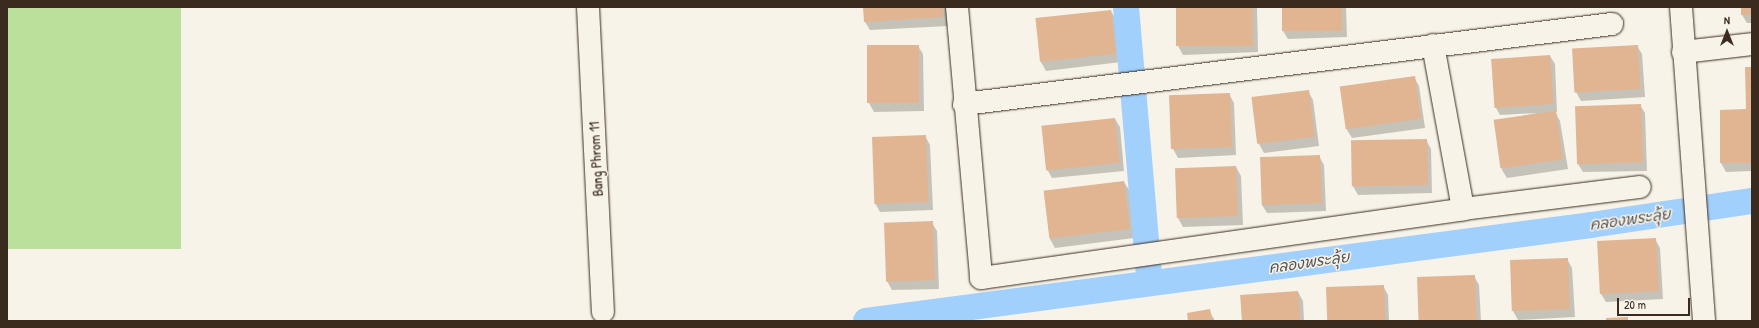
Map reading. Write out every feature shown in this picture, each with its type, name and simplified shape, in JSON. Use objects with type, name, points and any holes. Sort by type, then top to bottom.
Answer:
[{"type":"street","name":"Bang Phrom 11","points":[[588,7],[603,312]]},
{"type":"street","points":[[957,7],[964,104],[981,278],[1463,209],[1640,187]]},
{"type":"street","points":[[1681,7],[1683,52],[1700,250],[1704,321]]},
{"type":"street","points":[[964,104],[1612,24]]},
{"type":"street","points":[[1683,52],[1752,44]]},
{"type":"street","points":[[1433,45],[1463,209]]},
{"type":"green space","points":[[7,7],[181,7],[181,249],[7,249]]},
{"type":"building","points":[[863,7],[943,7],[943,17],[864,22]]},
{"type":"building","points":[[1176,7],[1253,7],[1253,46],[1176,46]]},
{"type":"building","points":[[1282,7],[1342,7],[1342,31],[1282,31]]},
{"type":"building","points":[[1741,7],[1752,7],[1752,15],[1741,15]]},
{"type":"building","points":[[1111,10],[1116,54],[1040,62],[1035,18]]},
{"type":"building","points":[[867,45],[919,45],[919,103],[867,103]]},
{"type":"building","points":[[1638,45],[1640,89],[1574,92],[1572,48]]},
{"type":"building","points":[[1550,55],[1553,104],[1495,108],[1491,59]]},
{"type":"building","points":[[1745,67],[1752,67],[1752,163],[1720,163],[1720,110],[1746,109]]},
{"type":"building","points":[[1415,76],[1421,119],[1346,129],[1340,87]]},
{"type":"building","points":[[1309,90],[1315,137],[1257,144],[1251,97]]},
{"type":"building","points":[[1230,93],[1232,147],[1171,149],[1169,95]]},
{"type":"building","points":[[1641,104],[1643,162],[1577,164],[1575,106]]},
{"type":"building","points":[[1556,111],[1563,160],[1500,168],[1494,120]]},
{"type":"building","points":[[1115,118],[1120,163],[1046,170],[1041,126]]},
{"type":"building","points":[[926,135],[928,202],[874,204],[872,137]]},
{"type":"building","points":[[1427,139],[1428,185],[1352,186],[1351,140]]},
{"type":"building","points":[[1320,155],[1322,203],[1262,205],[1260,157]]},
{"type":"building","points":[[1236,166],[1238,216],[1177,218],[1175,168]]},
{"type":"building","points":[[1124,181],[1130,229],[1049,239],[1044,191]]},
{"type":"building","points":[[933,221],[935,280],[886,282],[884,223]]},
{"type":"building","points":[[1656,238],[1659,291],[1600,294],[1597,241]]},
{"type":"building","points":[[1568,258],[1570,309],[1512,311],[1510,260]]},
{"type":"building","points":[[1475,275],[1477,321],[1419,321],[1417,277]]},
{"type":"building","points":[[1384,285],[1385,321],[1327,321],[1326,287]]},
{"type":"building","points":[[1298,291],[1300,321],[1242,321],[1240,295]]},
{"type":"building","points":[[1210,309],[1212,321],[1188,321],[1187,313]]},
{"type":"building","points":[[1628,317],[1628,321],[1606,321],[1606,318]]},
{"type":"waterway","points":[[1126,7],[1149,278]]},
{"type":"waterway","name":"คลองพระลุ้ย","points":[[866,321],[1591,225],[1752,201]]}]
